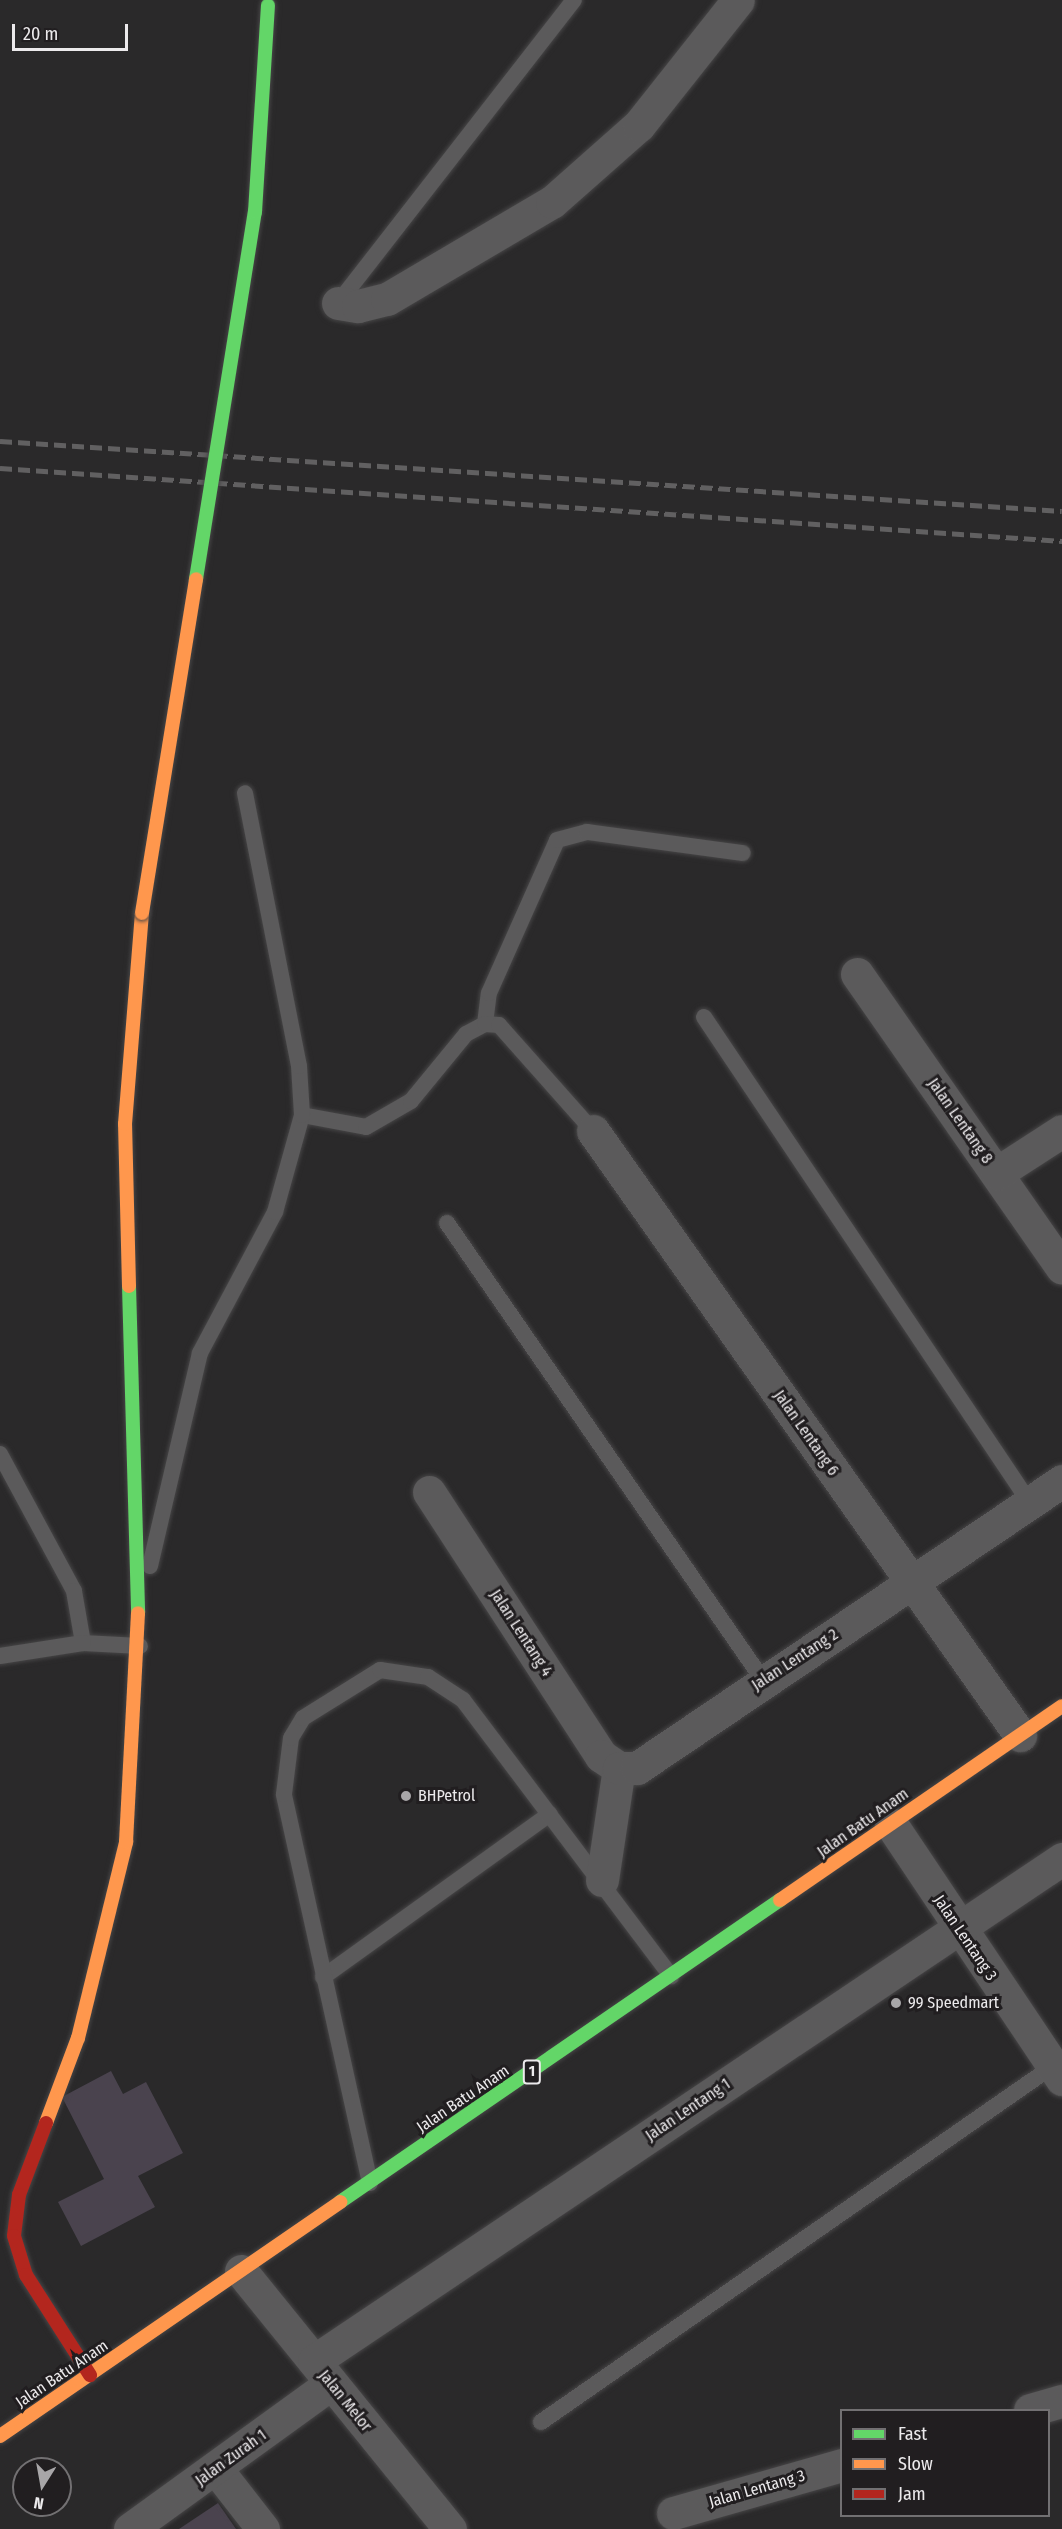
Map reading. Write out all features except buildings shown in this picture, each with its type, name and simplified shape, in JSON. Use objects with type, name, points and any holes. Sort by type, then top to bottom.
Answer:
[{"type":"main road","points":[[90,2375],[26,2275],[14,2236],[19,2195],[78,2038],[126,1842],[139,1649],[125,1124],[142,913],[255,212],[268,2]]},
{"type":"main road","name":"Jalan Batu Anam","points":[[0,2436],[1062,1706]]},
{"type":"street","points":[[338,303],[358,306],[387,299],[552,202],[639,125],[738,0]]},
{"type":"street","name":"Jalan Lentang 8","points":[[857,974],[1062,1268]]},
{"type":"street","name":"Jalan Lentang 6","points":[[593,1131],[1020,1735]]},
{"type":"street","points":[[997,1173],[1062,1131]]},
{"type":"street","name":"Jalan Lentang 2","points":[[620,1768],[637,1768],[763,1680],[913,1584],[1062,1481]]},
{"type":"street","name":"Jalan Lentang 4","points":[[429,1492],[601,1756],[620,1768]]},
{"type":"street","points":[[602,1880],[620,1768]]},
{"type":"street","name":"Jalan Lentang 3","points":[[891,1824],[958,1929],[1057,2073]]},
{"type":"street","name":"Jalan Lentang 1","points":[[322,2373],[958,1929],[1062,1859]]},
{"type":"street","name":"Jalan Melor","points":[[241,2271],[450,2529]]},
{"type":"street","name":"Jalan Zurah 1","points":[[130,2529],[217,2470],[322,2373]]},
{"type":"street","points":[[1034,2409],[1062,2401]]},
{"type":"street","name":"Jalan Lentang 3","points":[[673,2513],[840,2466]]},
{"type":"street","points":[[217,2470],[263,2529]]},
{"type":"lane","points":[[338,303],[574,0]]},
{"type":"lane","points":[[0,1656],[83,1643],[139,1649],[153,1541],[183,1410],[200,1353],[275,1212],[302,1115],[299,1066],[245,792]]},
{"type":"lane","points":[[486,1024],[489,993],[557,840],[587,832],[743,853]]},
{"type":"lane","points":[[704,1017],[1030,1503]]},
{"type":"lane","points":[[302,1115],[366,1127],[411,1101],[466,1035],[486,1024],[499,1025],[593,1131]]},
{"type":"lane","points":[[447,1223],[763,1680]]},
{"type":"lane","points":[[0,1454],[74,1591],[83,1643]]},
{"type":"lane","points":[[370,2183],[284,1794],[289,1748],[303,1718],[380,1671],[428,1677],[470,1709],[602,1880],[671,1976]]},
{"type":"lane","points":[[323,1977],[550,1814]]},
{"type":"lane","points":[[541,2422],[1057,2073]]},
{"type":"railway","points":[[0,441],[1062,511]]},
{"type":"railway","points":[[0,468],[1062,541]]},
{"type":"traffic: fast","points":[[196,579],[255,212],[268,5]]},
{"type":"traffic: fast","points":[[129,1286],[138,1613]]},
{"type":"traffic: fast","points":[[340,2202],[780,1900]]},
{"type":"traffic: slow","points":[[142,913],[196,579]]},
{"type":"traffic: slow","points":[[129,1286],[125,1124],[142,913]]},
{"type":"traffic: slow","points":[[46,2123],[78,2038],[126,1842],[138,1613]]},
{"type":"traffic: slow","points":[[780,1900],[1062,1706]]},
{"type":"traffic: slow","points":[[0,2436],[340,2202]]},
{"type":"traffic: jam","points":[[46,2123],[19,2195],[14,2236],[26,2275],[90,2375]]},
{"type":"place","name":"BHPetrol","points":[[406,1796]]},
{"type":"place","name":"99 Speedmart","points":[[896,2003]]}]
